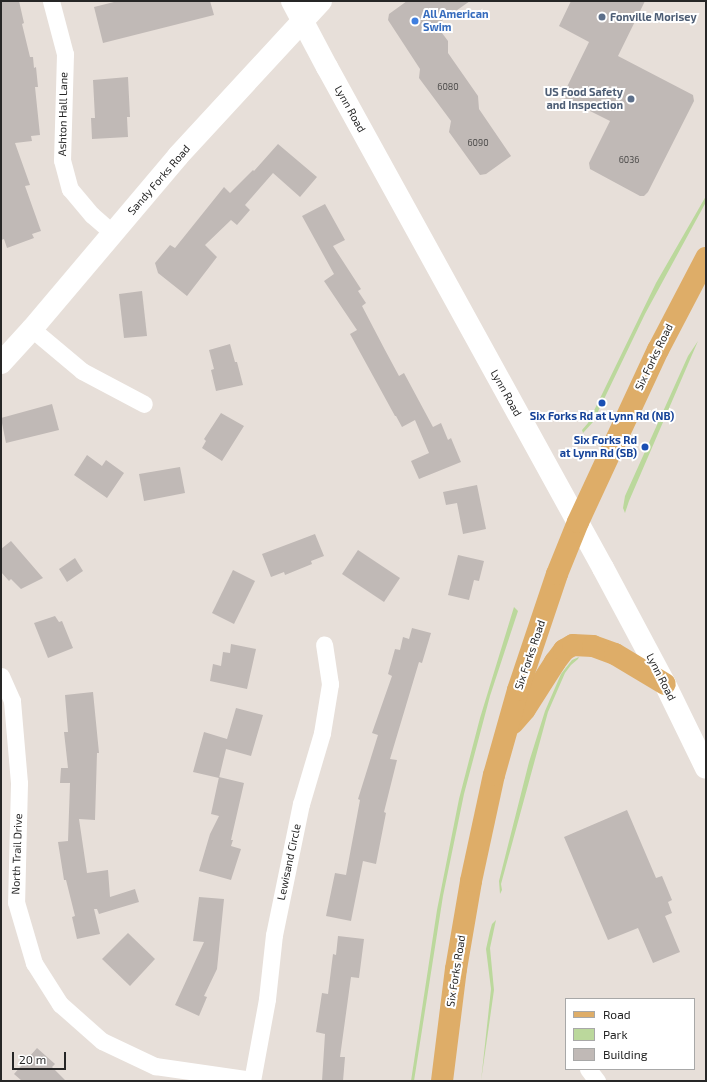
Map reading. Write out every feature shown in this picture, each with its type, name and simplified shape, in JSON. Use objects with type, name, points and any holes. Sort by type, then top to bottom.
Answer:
[{"type":"main road","name":"Lynn Road","points":[[292,1],[578,522],[665,684],[706,768]]},
{"type":"main road","name":"Sandy Forks Road","points":[[1,363],[32,329],[178,156],[321,1]]},
{"type":"main road","name":"Six Forks Road","points":[[442,1081],[456,969],[471,881],[505,731],[557,574],[578,522],[648,370],[706,258]]},
{"type":"main road","points":[[505,731],[525,709],[564,650],[573,645],[593,646],[615,654],[665,684]]},
{"type":"street","name":"Ashton Hall Lane","points":[[51,1],[65,54],[62,160],[70,189],[92,215],[114,233]]},
{"type":"street","points":[[32,329],[82,371],[144,404]]},
{"type":"street","name":"Lewisand Circle","points":[[252,1081],[267,999],[274,935],[302,804],[322,732],[330,684],[324,644]]},
{"type":"street","name":"North Trail Drive","points":[[1,676],[12,701],[19,783],[16,902],[34,963],[60,1004],[102,1041],[155,1066],[252,1081]]},
{"type":"street","points":[[589,1070],[597,1081]]},
{"type":"green space","points":[[706,196],[706,202],[645,314],[593,422],[583,433],[582,430],[588,423],[656,283]]},
{"type":"green space","points":[[698,341],[625,513],[623,508],[625,496],[688,356]]},
{"type":"green space","points":[[514,607],[518,611],[490,696],[464,794],[443,896],[414,1081],[411,1081],[437,910],[459,799],[480,718]]},
{"type":"green space","points":[[579,657],[565,673],[548,712],[501,884],[502,890],[500,894],[499,881],[529,762],[545,711],[561,674],[572,660]]},
{"type":"green space","points":[[496,920],[490,948],[494,990],[481,1081],[491,989],[486,949],[492,924]]},
{"type":"building","points":[[1,1],[19,1],[24,23],[22,24],[30,57],[33,57],[34,68],[36,67],[38,87],[35,87],[40,135],[31,136],[32,141],[15,143],[30,185],[25,186],[41,231],[32,234],[34,238],[7,248],[4,239],[1,240]]},
{"type":"building","points":[[118,1],[210,1],[214,15],[103,43],[94,7]]},
{"type":"building","points":[[407,1],[470,1],[436,25],[448,41],[448,53],[478,96],[479,109],[511,156],[486,174],[480,175],[449,132],[451,121],[419,78],[420,69],[388,20],[389,14]]},
{"type":"building","points":[[571,1],[645,1],[618,56],[693,95],[694,101],[648,192],[644,196],[640,196],[590,169],[589,163],[610,121],[562,97],[589,42],[559,26]]},
{"type":"building","points":[[128,77],[130,117],[127,117],[128,137],[92,139],[91,118],[95,118],[93,80]]},
{"type":"building","points":[[278,144],[317,177],[300,197],[273,173],[245,205],[250,210],[237,225],[231,220],[205,245],[217,257],[187,296],[158,273],[155,263],[170,245],[175,248],[224,187],[230,193],[253,170],[254,171]]},
{"type":"building","points":[[325,204],[345,240],[333,246],[361,289],[358,291],[366,303],[362,306],[385,350],[399,376],[404,373],[433,427],[441,423],[448,440],[451,438],[461,462],[419,479],[411,461],[429,453],[415,420],[402,427],[350,334],[357,330],[324,281],[334,274],[302,216]]},
{"type":"building","points":[[142,291],[147,336],[124,338],[119,294]]},
{"type":"building","points":[[230,344],[235,362],[237,362],[243,385],[216,391],[211,370],[214,369],[209,350]]},
{"type":"building","points":[[52,404],[59,430],[6,443],[1,418]]},
{"type":"building","points":[[221,413],[244,426],[222,461],[202,448],[206,441],[204,439]]},
{"type":"building","points":[[87,455],[102,466],[106,460],[124,473],[107,498],[74,475]]},
{"type":"building","points":[[180,467],[185,493],[144,501],[139,474]]},
{"type":"building","points":[[477,485],[486,529],[463,534],[457,503],[446,505],[443,492]]},
{"type":"building","points":[[315,534],[324,556],[311,561],[312,564],[285,575],[284,572],[271,577],[262,554]]},
{"type":"building","points":[[11,541],[43,578],[21,589],[11,579],[9,581],[1,572],[1,549]]},
{"type":"building","points":[[358,550],[400,578],[384,602],[342,574]]},
{"type":"building","points":[[458,555],[484,561],[479,581],[474,580],[469,600],[448,595]]},
{"type":"building","points":[[75,558],[83,571],[67,582],[59,569]]},
{"type":"building","points":[[233,570],[255,581],[234,624],[212,613]]},
{"type":"building","points":[[55,616],[59,622],[62,621],[73,648],[48,658],[34,623]]},
{"type":"building","points":[[412,628],[431,633],[422,663],[419,662],[390,759],[397,760],[384,812],[386,813],[376,864],[363,861],[351,921],[326,916],[335,873],[346,875],[360,800],[358,799],[378,735],[372,733],[392,676],[388,674],[395,649],[400,650],[403,637],[409,639]]},
{"type":"building","points":[[231,644],[256,649],[247,689],[210,681],[213,664],[221,666],[223,652],[230,653]]},
{"type":"building","points":[[93,692],[99,753],[97,753],[95,820],[79,819],[87,873],[108,870],[110,897],[135,889],[139,902],[99,914],[97,909],[94,909],[100,934],[77,939],[72,917],[75,916],[66,880],[64,880],[58,842],[68,841],[70,783],[60,783],[61,768],[68,768],[64,732],[68,732],[65,695]]},
{"type":"building","points":[[236,708],[263,715],[251,756],[226,749],[219,778],[193,772],[204,732],[227,739]]},
{"type":"building","points":[[219,777],[244,783],[231,840],[233,840],[231,846],[241,849],[231,880],[199,871],[210,834],[219,816],[211,814]]},
{"type":"building","points":[[627,810],[656,878],[662,876],[672,900],[668,902],[672,913],[665,916],[680,952],[653,963],[638,928],[608,940],[564,837]]},
{"type":"building","points":[[199,897],[224,899],[217,969],[204,996],[207,997],[199,1016],[175,1005],[204,942],[193,941]]},
{"type":"building","points":[[128,933],[155,959],[130,986],[102,959]]},
{"type":"building","points":[[338,936],[364,939],[359,978],[351,977],[340,1057],[345,1057],[343,1081],[322,1081],[325,1034],[316,1032],[322,993],[328,994],[333,954],[336,955]]},
{"type":"building","points":[[37,1048],[55,1064],[52,1067],[66,1081],[22,1081],[14,1074]]},
{"type":"place","name":"Fonville Morisey","points":[[602,17]]},
{"type":"place","name":"All American Swim","points":[[415,21]]},
{"type":"place","name":"US Food Safety and Inspection","points":[[631,99]]},
{"type":"place","name":"Six Forks Rd at Lynn Rd (NB)","points":[[602,403]]},
{"type":"place","name":"Six Forks Rd at Lynn Rd (SB)","points":[[645,447]]}]
